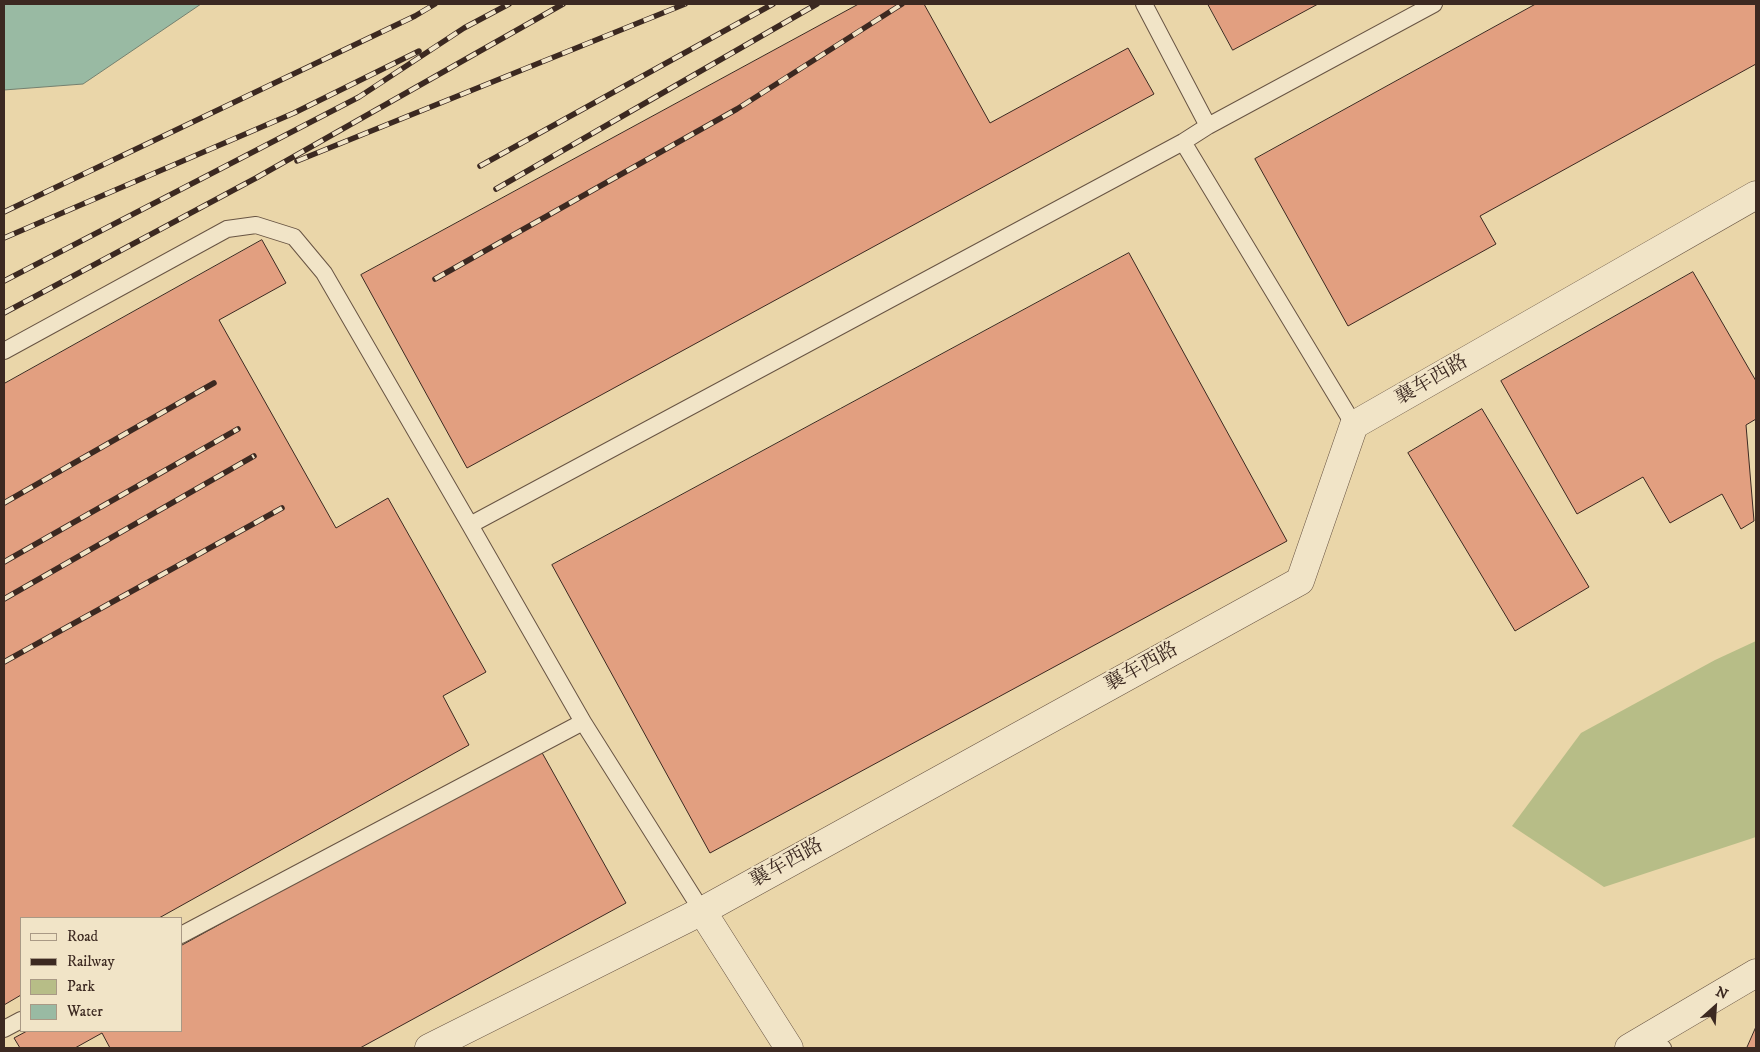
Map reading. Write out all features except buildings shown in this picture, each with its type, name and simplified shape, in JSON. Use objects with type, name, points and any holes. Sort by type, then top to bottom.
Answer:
[{"type":"street","name":"襄车西路","points":[[429,1048],[702,911],[1300,581],[1354,425],[1756,195]]},
{"type":"street","points":[[702,911],[789,1048]]},
{"type":"street","points":[[1645,1045],[1756,973]]},
{"type":"lane","points":[[1144,4],[1208,126]]},
{"type":"lane","points":[[470,525],[1183,142],[1208,126],[1434,4]]},
{"type":"lane","points":[[1183,142],[1354,425]]},
{"type":"lane","points":[[4,351],[227,228],[256,225],[294,237],[324,273],[583,722],[702,911]]},
{"type":"lane","points":[[182,934],[583,722]]},
{"type":"lane","points":[[4,1029],[20,1021]]},
{"type":"green space","points":[[1756,641],[1756,837],[1604,887],[1512,826],[1581,733],[1715,660]]},
{"type":"water","points":[[4,4],[201,4],[83,84],[4,90]]},
{"type":"railway","points":[[4,212],[415,16],[435,4]]},
{"type":"railway","points":[[4,281],[359,97],[464,28],[509,4]]},
{"type":"railway","points":[[4,313],[256,178],[563,4]]},
{"type":"railway","points":[[297,161],[685,4]]},
{"type":"railway","points":[[480,166],[773,4]]},
{"type":"railway","points":[[496,189],[817,4]]},
{"type":"railway","points":[[435,279],[737,109],[902,4]]},
{"type":"railway","points":[[4,238],[294,113],[419,51]]},
{"type":"railway","points":[[4,503],[214,383]]},
{"type":"railway","points":[[4,562],[238,429]]},
{"type":"railway","points":[[4,599],[254,456]]},
{"type":"railway","points":[[4,662],[282,508]]}]
